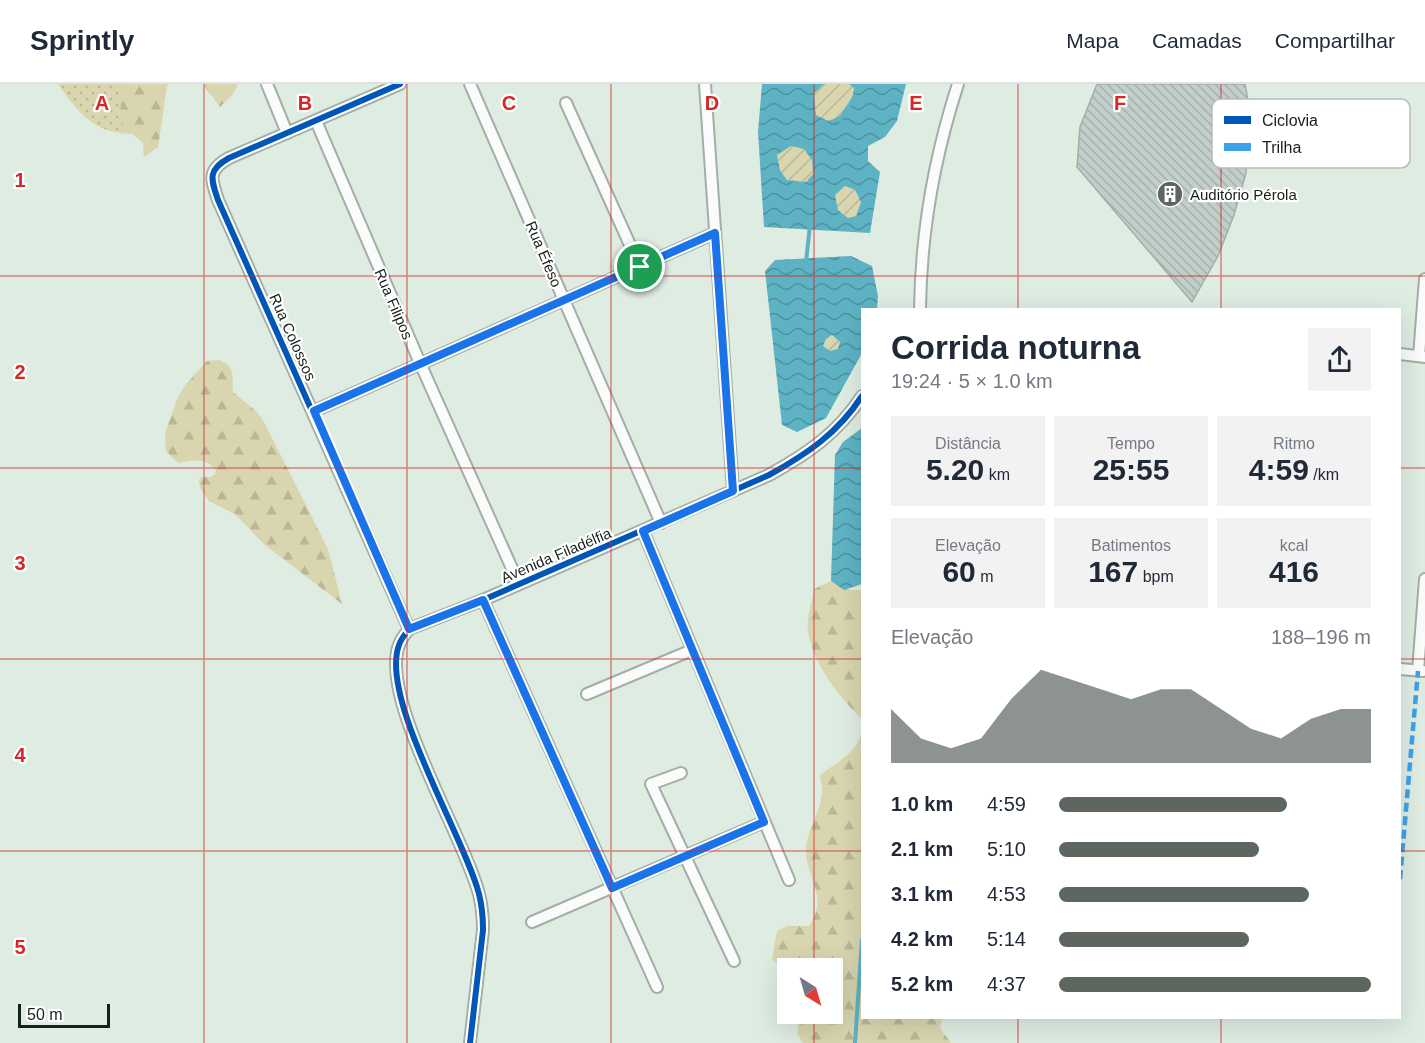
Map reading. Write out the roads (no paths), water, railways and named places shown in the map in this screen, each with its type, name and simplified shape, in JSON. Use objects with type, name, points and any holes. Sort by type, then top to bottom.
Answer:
[{"type":"street","points":[[267,84],[287,133],[400,84]]},
{"type":"street","name":"Rua Éfeso","points":[[470,84],[661,523]]},
{"type":"street","points":[[705,84],[733,491]]},
{"type":"street","points":[[920,308],[928,202],[944,131],[958,84]]},
{"type":"street","points":[[566,103],[640,267]]},
{"type":"street","name":"Rua Filipos","points":[[316,121],[420,363],[519,584]]},
{"type":"street","name":"Rua Colossos","points":[[287,133],[229,158],[215,168],[213,186],[409,629]]},
{"type":"street","points":[[314,411],[715,233]]},
{"type":"street","points":[[1401,354],[1422,357],[1425,279]]},
{"type":"street","name":"Avenida Filadélfia","points":[[409,629],[483,600],[769,475],[800,458],[827,438],[851,414],[861,398]]},
{"type":"street","points":[[643,531],[789,880]]},
{"type":"street","points":[[1401,669],[1421,671],[1425,579]]},
{"type":"street","points":[[483,600],[657,987]]},
{"type":"street","points":[[409,629],[399,646],[396,669],[403,705],[479,894],[483,912],[470,1043]]},
{"type":"street","points":[[587,694],[692,650]]},
{"type":"street","points":[[681,773],[651,784],[734,961]]},
{"type":"street","points":[[532,922],[764,822]]},
{"type":"water","points":[[762,84],[824,84],[814,93],[816,115],[828,121],[840,116],[847,109],[854,88],[849,84],[906,84],[897,121],[885,137],[868,146],[868,161],[880,172],[870,233],[764,227],[758,132]],"holes":[[[791,146],[804,149],[812,160],[813,174],[806,182],[787,180],[780,170],[777,155]],[[845,186],[855,190],[861,202],[856,216],[848,218],[838,210],[835,195]]]},
{"type":"water","points":[[851,256],[872,266],[878,296],[877,308],[861,308],[861,355],[826,418],[797,432],[782,425],[765,271],[775,260]],"holes":[[[832,335],[840,342],[838,349],[830,351],[823,346],[826,339]]]},
{"type":"water","points":[[861,429],[861,584],[844,590],[831,581],[835,455],[843,442]]},
{"type":"waterway","points":[[840,120],[855,96]]},
{"type":"waterway","points":[[806,262],[810,225]]},
{"type":"waterway","points":[[855,1043],[861,955]]},
{"type":"place","name":"Auditório Pérola","points":[[1170,194]]}]
